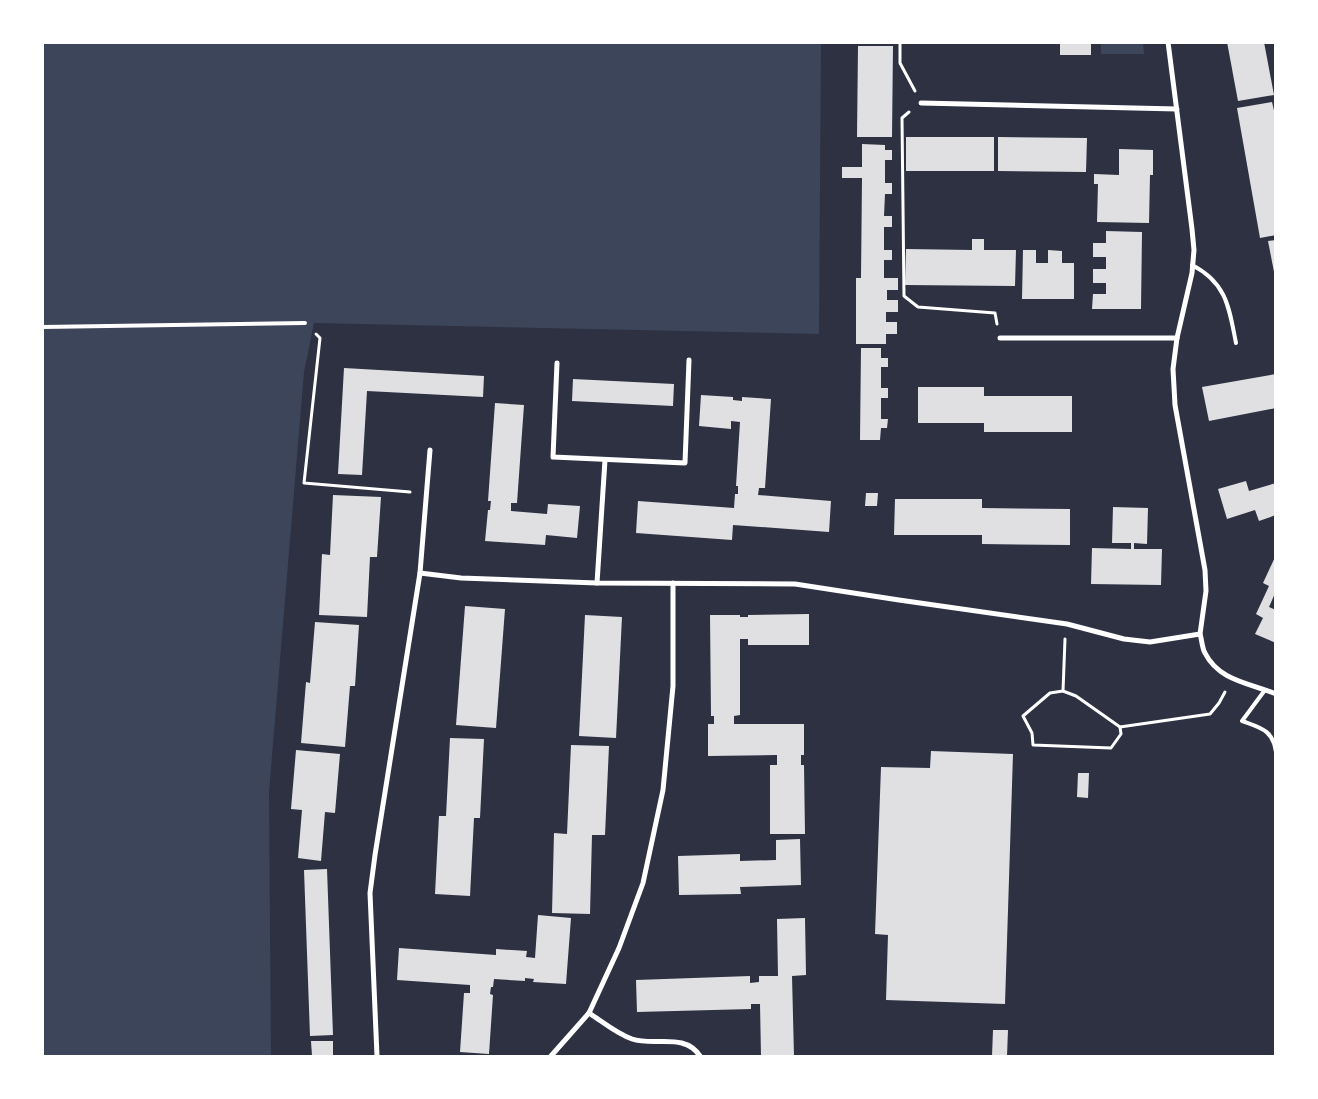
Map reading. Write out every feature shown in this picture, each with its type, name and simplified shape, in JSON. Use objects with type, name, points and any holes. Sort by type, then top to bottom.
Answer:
[{"type":"street","points":[[1168,42],[1194,250],[1192,272],[1177,338],[1173,369],[1175,405],[1205,570],[1206,591],[1200,634],[1204,652],[1212,665],[1232,679],[1276,694]]},
{"type":"street","points":[[921,103],[1177,109]]},
{"type":"street","points":[[1000,338],[1177,338]]},
{"type":"street","points":[[557,363],[553,457],[685,463],[689,360]]},
{"type":"street","points":[[377,1056],[370,893],[420,573],[430,450]]},
{"type":"street","points":[[597,583],[605,460]]},
{"type":"street","points":[[420,573],[461,578],[597,583],[795,584],[1067,624],[1124,639],[1150,642],[1200,634]]},
{"type":"street","points":[[551,1056],[589,1013],[619,948],[643,882],[664,790],[673,686],[673,583]]},
{"type":"street","points":[[589,1013],[634,1040],[643,1042],[679,1042],[688,1045],[700,1056]]},
{"type":"lane","points":[[1192,265],[1204,270],[1223,293],[1228,303],[1236,343]]},
{"type":"lane","points":[[42,327],[305,323]]},
{"type":"lane","points":[[1265,690],[1242,721],[1262,729],[1272,737],[1276,752]]},
{"type":"path","points":[[900,42],[900,63],[921,103],[902,118],[904,296],[918,307],[995,313],[1000,338]]},
{"type":"path","points":[[305,323],[320,338],[304,483],[426,493]]},
{"type":"path","points":[[1063,691],[1064,642],[1067,624]]},
{"type":"path","points":[[1120,727],[1121,734],[1111,748],[1033,745],[1032,733],[1023,716],[1050,693],[1063,691],[1076,696],[1120,727],[1210,714],[1219,703],[1232,679]]},
{"type":"shaded area","points":[[42,43],[821,43],[819,334],[314,323],[304,372],[269,792],[271,1056],[43,1056]]},
{"type":"shaded area","points":[[1101,43],[1143,43],[1144,54],[1101,54]]},
{"type":"building","points":[[1060,42],[1091,42],[1091,55],[1060,55]]},
{"type":"building","points":[[1227,42],[1264,42],[1274,95],[1238,101]]},
{"type":"building","points":[[858,46],[893,46],[892,137],[857,137]]},
{"type":"building","points":[[1272,102],[1276,119],[1276,235],[1260,238],[1237,108]]},
{"type":"building","points":[[906,137],[994,137],[994,171],[906,171]]},
{"type":"building","points":[[998,137],[1087,138],[1086,172],[998,171]]},
{"type":"building","points":[[862,144],[885,145],[885,150],[892,150],[892,160],[885,160],[885,183],[892,183],[892,194],[885,194],[884,216],[892,216],[892,227],[884,227],[884,250],[892,250],[892,260],[884,260],[884,278],[898,278],[898,290],[887,290],[887,300],[898,300],[898,312],[886,312],[886,322],[897,322],[897,334],[886,334],[886,344],[856,344],[856,278],[861,278],[862,178],[842,178],[842,167],[862,167]]},
{"type":"building","points":[[1119,149],[1153,150],[1153,175],[1150,175],[1149,223],[1097,222],[1098,184],[1094,184],[1094,174],[1119,175]]},
{"type":"building","points":[[1106,231],[1142,232],[1141,309],[1092,309],[1093,294],[1106,294],[1106,283],[1093,283],[1093,269],[1106,269],[1106,257],[1093,257],[1093,243],[1106,243]]},
{"type":"building","points":[[972,239],[984,239],[984,250],[1016,250],[1015,286],[905,285],[906,249],[972,250]]},
{"type":"building","points":[[1276,240],[1276,277],[1275,277],[1268,241]]},
{"type":"building","points":[[1023,250],[1036,250],[1036,263],[1048,263],[1048,250],[1062,251],[1062,263],[1074,263],[1074,299],[1022,299]]},
{"type":"building","points":[[861,348],[881,348],[881,358],[888,358],[888,367],[881,367],[881,388],[888,388],[888,398],[881,398],[881,419],[888,419],[887,428],[881,428],[880,440],[860,440]]},
{"type":"building","points":[[344,368],[484,376],[483,397],[367,391],[362,475],[338,474]]},
{"type":"building","points":[[1276,374],[1276,408],[1209,421],[1202,387]]},
{"type":"building","points":[[573,379],[674,384],[673,406],[572,401]]},
{"type":"building","points":[[918,387],[984,387],[984,396],[1072,396],[1072,432],[984,432],[984,423],[918,423]]},
{"type":"building","points":[[701,395],[733,397],[733,400],[742,401],[742,397],[771,399],[765,488],[759,488],[758,495],[831,501],[829,532],[733,525],[732,540],[636,533],[638,501],[734,508],[735,494],[738,494],[738,486],[736,486],[740,422],[731,421],[731,429],[699,426]]},
{"type":"building","points":[[495,403],[524,405],[517,503],[511,503],[511,511],[547,514],[548,504],[580,506],[577,538],[546,535],[545,545],[485,541],[488,510],[490,510],[491,501],[488,501]]},
{"type":"building","points":[[1246,481],[1249,491],[1276,483],[1276,515],[1259,521],[1255,510],[1227,519],[1218,489]]},
{"type":"building","points":[[866,493],[878,493],[877,506],[865,506]]},
{"type":"building","points":[[333,495],[381,497],[377,557],[370,557],[367,617],[319,615],[322,554],[330,555]]},
{"type":"building","points":[[895,499],[982,499],[982,508],[1070,509],[1070,545],[982,544],[982,535],[894,535]]},
{"type":"building","points":[[1113,507],[1148,508],[1147,544],[1134,543],[1134,549],[1162,549],[1161,585],[1091,584],[1092,548],[1131,549],[1131,543],[1112,543]]},
{"type":"building","points":[[1276,555],[1276,591],[1269,607],[1276,610],[1276,643],[1255,634],[1263,618],[1256,614],[1269,586],[1263,583]]},
{"type":"building","points":[[465,606],[505,609],[496,728],[456,725]]},
{"type":"building","points":[[809,614],[809,645],[748,645],[748,639],[740,639],[740,715],[734,716],[734,724],[804,724],[804,755],[801,755],[801,765],[804,765],[805,834],[770,834],[770,765],[777,765],[777,755],[708,756],[708,724],[714,724],[714,716],[711,716],[710,615],[740,615],[740,617],[748,617],[748,615]]},
{"type":"building","points":[[585,615],[622,617],[616,738],[579,736]]},
{"type":"building","points":[[315,622],[359,625],[355,686],[350,686],[345,747],[301,743],[306,682],[310,683]]},
{"type":"building","points":[[450,738],[484,739],[480,818],[474,818],[470,896],[435,894],[439,816],[446,816]]},
{"type":"building","points":[[571,745],[609,746],[605,835],[592,835],[590,914],[552,913],[554,833],[567,834]]},
{"type":"building","points":[[296,750],[340,754],[335,813],[325,812],[321,861],[298,858],[302,810],[291,809]]},
{"type":"building","points":[[931,751],[1013,754],[1005,1004],[886,1000],[888,935],[875,934],[881,767],[930,768]]},
{"type":"building","points":[[1078,773],[1089,773],[1088,798],[1077,797]]},
{"type":"building","points":[[800,839],[801,885],[740,887],[741,894],[679,895],[678,856],[740,854],[740,861],[776,860],[776,840]]},
{"type":"building","points":[[327,869],[333,1035],[310,1036],[304,870]]},
{"type":"building","points":[[538,915],[571,918],[566,984],[533,982],[534,979],[525,978],[525,981],[494,979],[490,994],[493,995],[489,1054],[460,1052],[464,993],[470,993],[470,985],[397,980],[399,948],[496,955],[496,949],[527,951],[526,957],[535,958]]},
{"type":"building","points":[[805,918],[806,975],[792,976],[794,1056],[761,1056],[760,1004],[751,1004],[751,1009],[637,1012],[636,980],[750,976],[750,983],[759,982],[759,976],[778,976],[777,919]]},
{"type":"building","points":[[993,1030],[1008,1030],[1007,1056],[992,1056]]},
{"type":"building","points":[[311,1041],[333,1041],[333,1056],[312,1056]]}]
